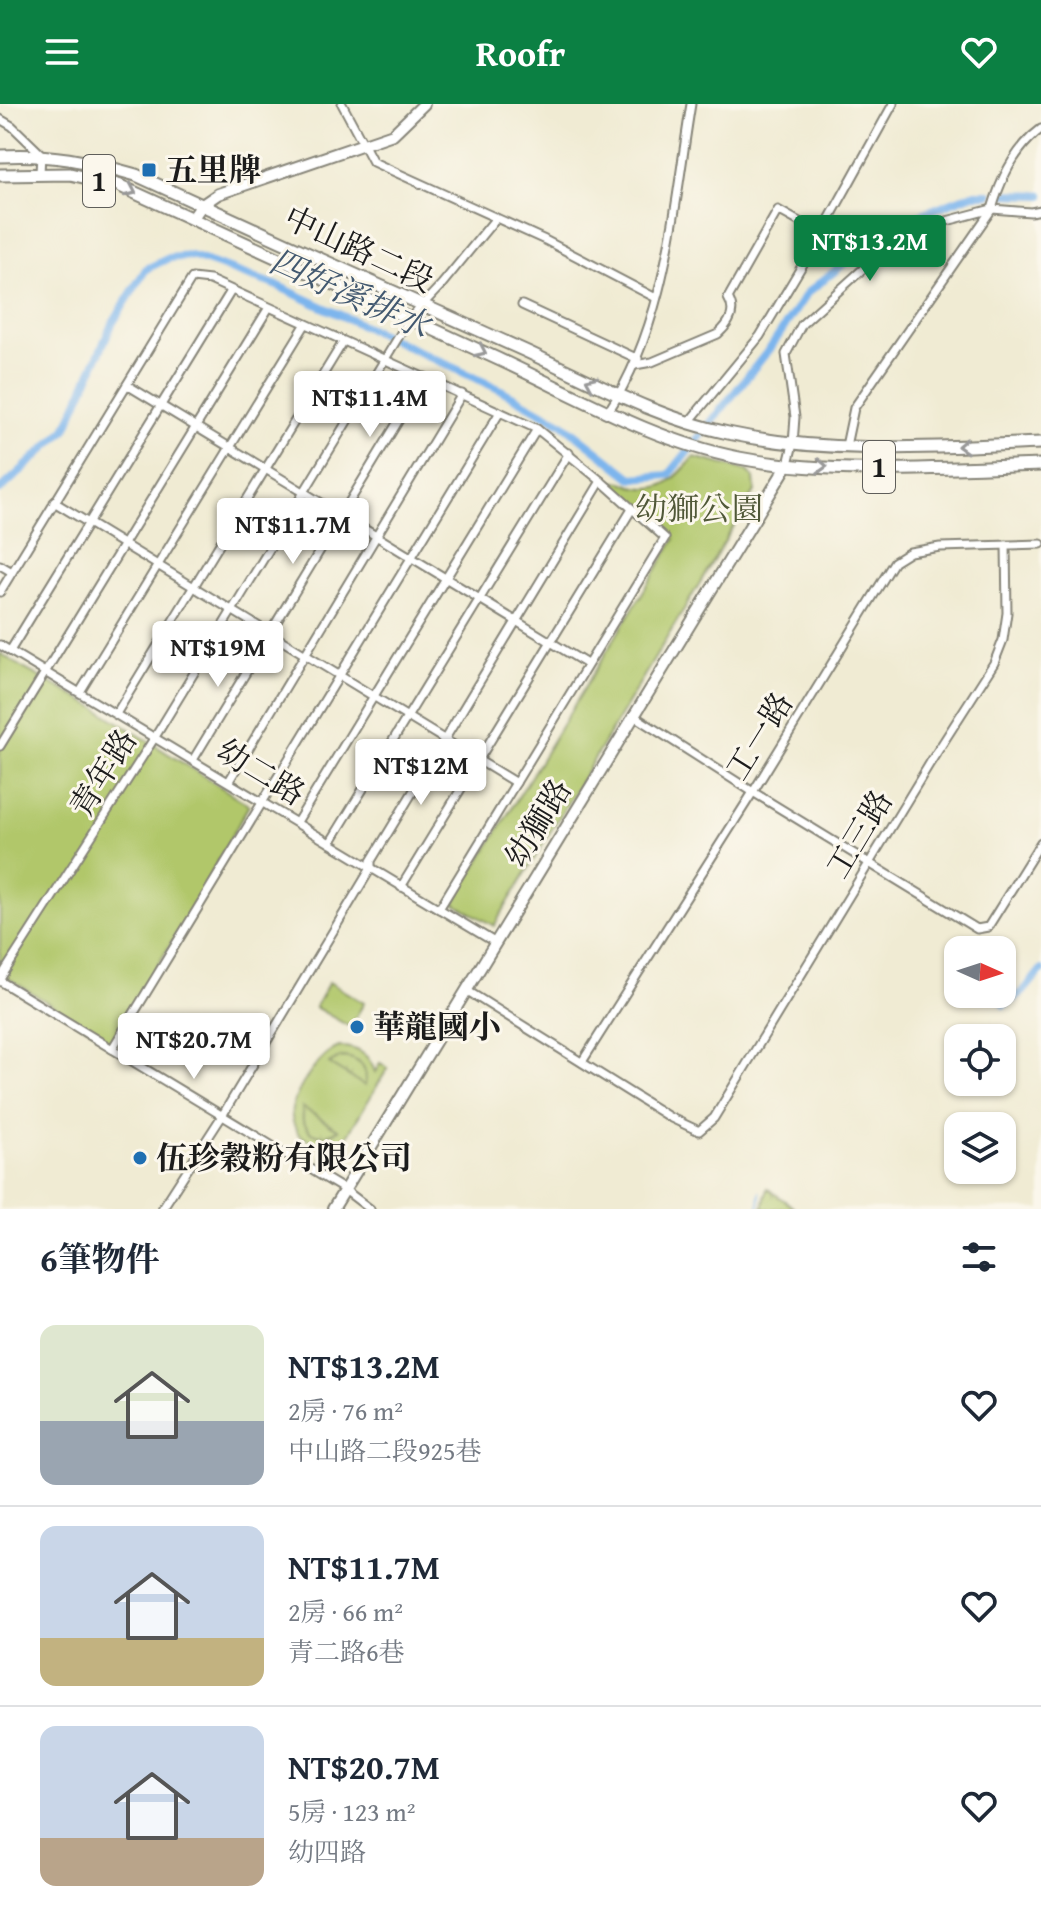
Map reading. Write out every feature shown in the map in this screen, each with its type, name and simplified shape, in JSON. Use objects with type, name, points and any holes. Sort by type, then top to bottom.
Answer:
[{"type":"main road","name":"中山路二段","points":[[0,156],[41,154],[96,163],[136,175],[619,395],[689,422]]},
{"type":"main road","name":"中山路二段","points":[[0,175],[70,174],[118,185],[608,412],[717,452],[788,464]]},
{"type":"main road","name":"1","points":[[689,422],[725,433],[793,444],[956,447],[1041,443]]},
{"type":"main road","name":"1","points":[[788,464],[940,468],[1041,465]]},
{"type":"street","points":[[342,104],[373,162],[604,269],[656,298]]},
{"type":"street","points":[[192,219],[202,205],[218,194],[393,134],[424,104]]},
{"type":"street","points":[[608,412],[636,362],[656,298],[667,251],[691,104]]},
{"type":"street","points":[[689,422],[760,336],[893,104]]},
{"type":"street","points":[[0,119],[12,126],[41,154],[40,173]]},
{"type":"street","points":[[846,446],[854,408],[992,209],[1001,179],[1028,138],[1041,129]]},
{"type":"street","points":[[788,464],[795,417],[786,354],[802,324],[875,258],[924,227],[992,209],[1041,210]]},
{"type":"street","points":[[522,305],[636,362],[652,362],[718,334],[727,326],[732,315],[728,298],[778,210],[821,234]]},
{"type":"street","name":"青年路","points":[[0,980],[155,737],[410,318],[496,218]]},
{"type":"street","points":[[0,592],[192,278],[210,280],[537,429],[569,453],[665,538],[439,909]]},
{"type":"street","points":[[10,651],[231,291]]},
{"type":"street","points":[[0,746],[268,309]]},
{"type":"street","points":[[80,692],[305,325]]},
{"type":"street","points":[[116,714],[343,342]]},
{"type":"street","points":[[193,760],[425,377]]},
{"type":"street","points":[[127,385],[587,664]]},
{"type":"street","points":[[229,781],[462,394]]},
{"type":"street","points":[[112,1049],[500,412]]},
{"type":"street","points":[[297,822],[537,429]]},
{"type":"street","points":[[330,843],[569,453]]},
{"type":"street","name":"幼獅路","points":[[333,1209],[788,464]]},
{"type":"street","points":[[162,1209],[222,1116],[371,868],[371,861],[601,481]]},
{"type":"street","points":[[54,502],[516,783]]},
{"type":"street","points":[[401,887],[632,509]]},
{"type":"street","name":"工一路","points":[[582,1062],[894,562],[910,552],[940,547],[1041,544]]},
{"type":"street","name":"工三路","points":[[582,1062],[669,1117],[699,1131],[714,1118],[994,663],[1003,640],[1007,613],[1006,545]]},
{"type":"street","points":[[0,565],[12,572]]},
{"type":"street","name":"幼二路","points":[[0,645],[496,943]]},
{"type":"street","points":[[634,716],[977,929],[988,927],[1041,842]]},
{"type":"street","points":[[1032,856],[1041,860]]},
{"type":"street","points":[[0,980],[345,1190],[370,1209]]},
{"type":"street","points":[[466,990],[582,1062]]},
{"type":"green space","name":"幼獅公園","points":[[694,457],[748,471],[754,478],[755,491],[494,926],[454,903],[675,539],[613,483],[643,488],[660,486],[675,478]]},
{"type":"green space","points":[[0,653],[93,706],[249,805],[184,922],[111,1042],[0,973]]},
{"type":"green space","points":[[329,982],[364,1003],[350,1027],[315,1007]]},
{"type":"green space","points":[[339,1047],[352,1048],[370,1060],[375,1072],[380,1063],[388,1068],[330,1164],[321,1159],[329,1145],[318,1145],[299,1135],[292,1113],[305,1080]],"holes":[[[341,1057],[361,1065],[365,1086],[329,1064]],[[302,1107],[338,1129],[339,1130],[326,1136],[311,1133],[303,1122]]]},
{"type":"green space","points":[[341,1057],[358,1061],[364,1069],[365,1086],[328,1064]]},
{"type":"green space","points":[[302,1107],[339,1130],[326,1136],[311,1133],[303,1122]]},
{"type":"green space","points":[[767,1188],[796,1209],[763,1209]]},
{"type":"waterway","name":"四好溪排水","points":[[0,490],[66,429],[112,324],[146,269],[169,258],[191,256],[278,286],[501,390],[563,424],[632,478],[669,475],[771,347],[807,293],[893,225],[973,194],[989,194]]},
{"type":"waterway","name":"四好溪排水","points":[[1003,194],[1041,195]]},
{"type":"waterway","points":[[1016,997],[1041,970]]},
{"type":"waterway","points":[[759,1209],[760,1192]]},
{"type":"place","name":"五里牌","points":[[149,170]]},
{"type":"place","name":"華龍國小","points":[[357,1027]]},
{"type":"place","name":"伍珍穀粉有限公司","points":[[140,1158]]}]
